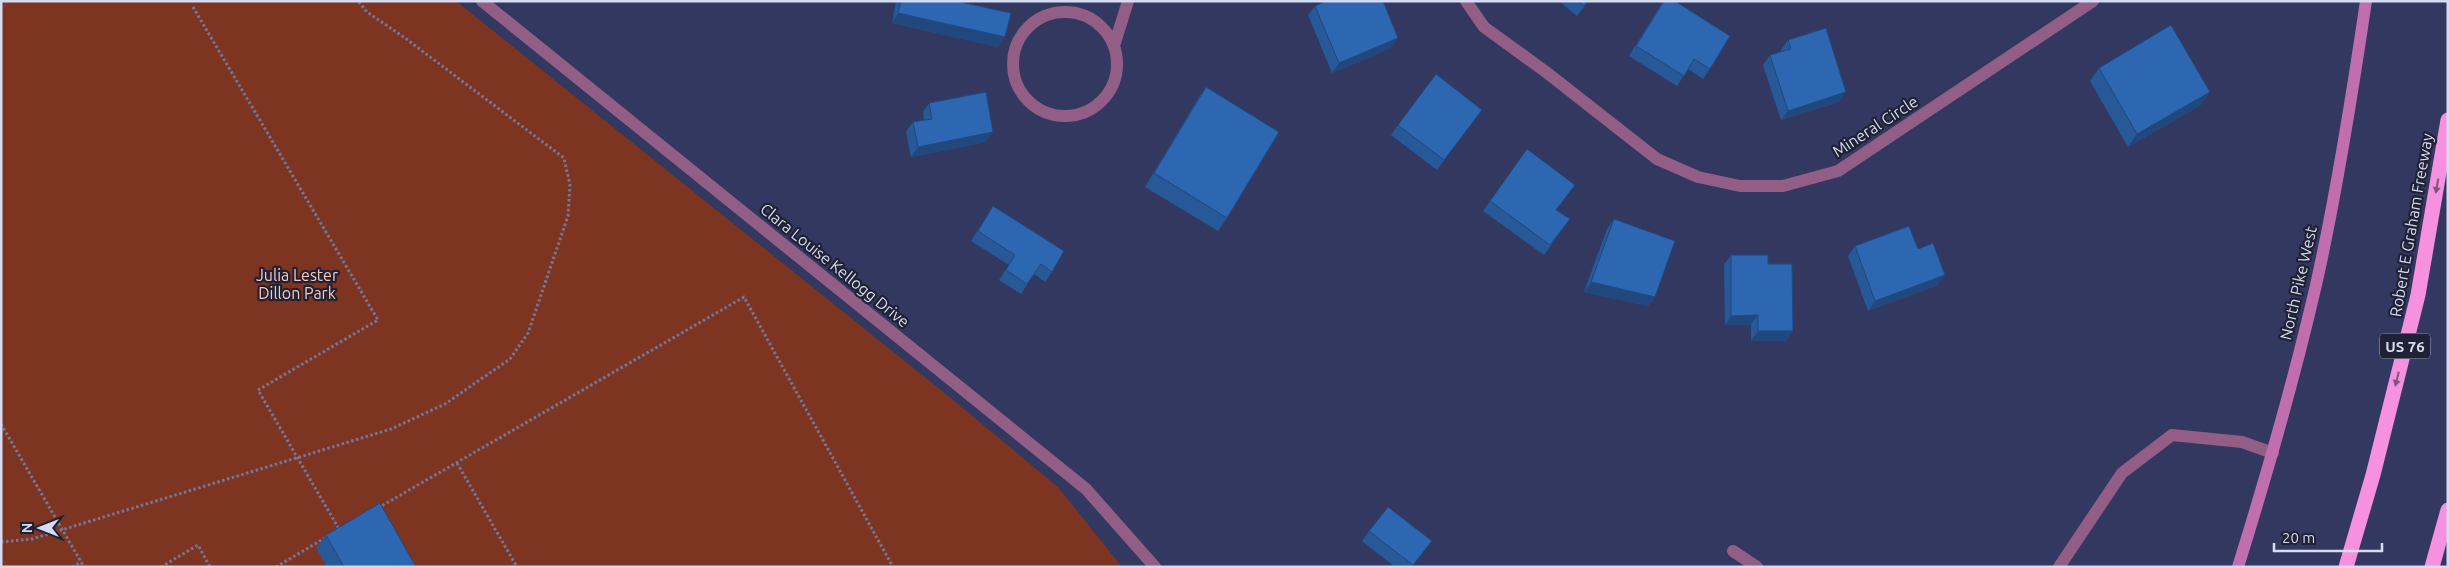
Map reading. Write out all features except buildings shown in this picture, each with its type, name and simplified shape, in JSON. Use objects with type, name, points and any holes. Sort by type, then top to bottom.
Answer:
[{"type":"highway","name":"Robert E Graham Freeway","points":[[2346,567],[2372,475],[2418,295],[2448,120]]},
{"type":"highway","points":[[2432,567],[2448,510]]},
{"type":"main road","name":"North Pike West","points":[[2238,567],[2273,453],[2316,284],[2349,113],[2366,1]]},
{"type":"street","name":"Clara Louise Kellogg Drive","points":[[482,1],[1086,489],[1155,567]]},
{"type":"street","points":[[1114,46],[1102,28],[1090,19],[1076,13],[1059,13],[1046,16],[1033,23],[1023,34],[1015,50],[1013,66],[1019,90],[1028,101],[1041,111],[1055,116],[1079,115],[1100,103],[1110,90],[1117,72],[1114,46],[1128,1]]},
{"type":"street","name":"Mineral Circle","points":[[1466,1],[1484,27],[1546,72],[1656,159],[1698,176],[1740,186],[1783,186],[1838,171],[2094,1]]},
{"type":"street","points":[[2059,567],[2122,473],[2172,435],[2242,442],[2273,453]]},
{"type":"street","points":[[1733,551],[1757,567]]},
{"type":"path","points":[[1,542],[32,539],[391,429],[445,404],[510,359],[528,333],[568,216],[570,185],[564,158],[405,38],[367,12],[358,1]]},
{"type":"path","points":[[194,7],[378,320],[258,390],[340,530]]},
{"type":"path","points":[[373,511],[744,298],[893,567]]},
{"type":"path","points":[[1,424],[84,567]]},
{"type":"path","points":[[457,463],[517,567]]},
{"type":"path","points":[[276,567],[348,525]]},
{"type":"path","points":[[161,567],[198,545],[210,567]]},
{"type":"path","points":[[72,567],[81,562]]},
{"type":"green space","name":"Julia Lester Dillon Park","points":[[1,1],[456,1],[952,399],[1058,487],[1122,567],[1,567]]}]
